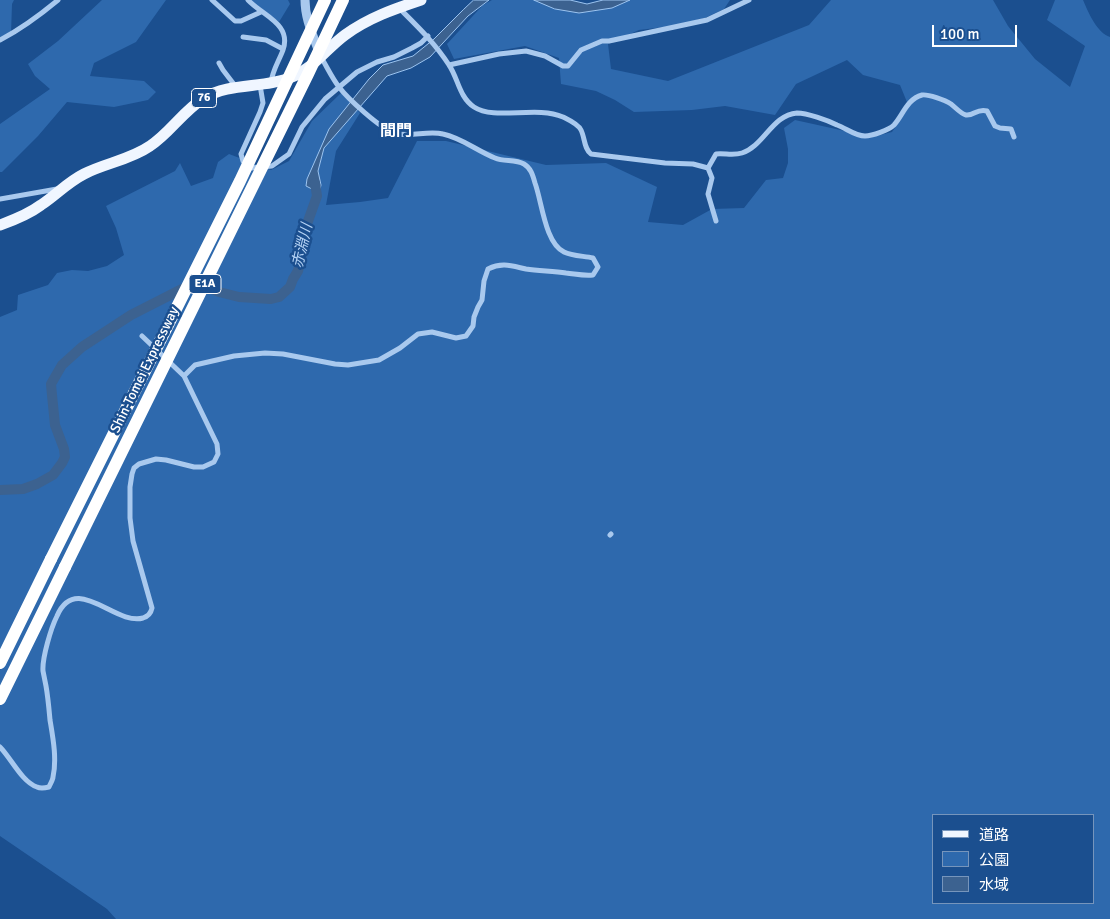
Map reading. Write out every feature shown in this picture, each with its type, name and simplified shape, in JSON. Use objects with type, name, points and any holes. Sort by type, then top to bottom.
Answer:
[{"type":"highway","name":"Shin-Tomei Expressway","points":[[0,663],[240,181],[325,0]]},
{"type":"highway","name":"Shin-Tomei Expressway","points":[[0,699],[343,0]]},
{"type":"main road","name":"76","points":[[0,225],[40,206],[62,188],[85,173],[138,154],[158,141],[178,120],[202,100],[219,91],[266,84],[292,77],[306,70],[333,45],[360,25],[373,18],[421,0]]},
{"type":"street","points":[[0,40],[37,17],[58,0]]},
{"type":"street","points":[[212,0],[235,21],[241,21],[261,12]]},
{"type":"street","points":[[248,0],[282,28],[285,44],[266,84],[260,112],[241,154],[243,161],[251,168],[272,166],[289,154],[302,127],[324,99],[357,72],[377,62],[394,57],[429,38]]},
{"type":"street","points":[[184,376],[195,365],[234,356],[265,353],[283,354],[348,365],[379,360],[400,348],[418,334],[432,332],[456,338],[466,336],[473,326],[474,317],[482,300],[484,281],[488,269],[495,266],[503,264],[583,276],[593,275],[598,267],[593,258],[564,252],[555,246],[549,235],[539,193],[531,171],[525,164],[496,159],[455,137],[442,133],[430,132],[408,135],[394,133],[381,126],[364,111],[339,87],[321,57],[307,20],[305,0]]},
{"type":"street","points":[[449,65],[499,54],[526,51],[545,56],[563,66],[568,66],[581,50],[602,41],[707,20],[748,0]]},
{"type":"street","points":[[399,8],[429,38],[439,51],[449,65],[461,92],[475,108],[496,113],[548,112],[562,116],[580,128],[588,151],[592,154],[665,163],[693,164],[708,168]]},
{"type":"street","points":[[244,37],[266,38],[283,48]]},
{"type":"street","points":[[219,63],[237,88]]},
{"type":"street","points":[[708,168],[716,154],[730,155],[751,149],[782,118],[796,113],[836,124],[865,136],[892,127],[906,106],[914,99],[923,95],[936,97],[948,102],[964,115],[980,110],[987,111],[995,126],[1011,129],[1014,136]]},
{"type":"street","points":[[708,168],[712,178],[708,194],[716,221]]},
{"type":"street","points":[[0,199],[62,188]]},
{"type":"street","points":[[35,192],[40,206]]},
{"type":"street","points":[[0,746],[30,783],[36,787],[49,787],[53,778],[54,758],[43,670],[45,657],[61,608],[68,601],[79,598],[91,601],[127,618],[138,620],[147,617],[151,613],[152,608],[133,541],[130,518],[130,487],[134,468],[139,464],[156,459],[194,467],[203,467],[214,462],[218,454],[217,444],[184,376],[142,336]]},
{"type":"green space","points":[[0,0],[14,0],[12,4],[11,34],[0,40]]},
{"type":"green space","points":[[102,0],[166,0],[136,42],[94,63],[90,76],[144,81],[156,92],[148,100],[114,107],[67,102],[38,136],[0,172],[0,124],[50,89],[35,76],[28,64],[58,41]]},
{"type":"green space","points":[[252,0],[288,0],[290,4],[279,22]]},
{"type":"green space","points":[[492,0],[539,0],[571,10],[625,0],[730,0],[724,9],[705,18],[673,26],[639,30],[608,44],[611,69],[668,81],[809,25],[831,0],[993,0],[1008,26],[1035,59],[1070,87],[1085,46],[1047,20],[1055,0],[1083,0],[1097,27],[1110,37],[1110,919],[116,919],[107,909],[0,836],[0,317],[17,310],[18,295],[48,285],[57,273],[72,270],[88,271],[107,266],[124,255],[116,228],[106,206],[175,171],[180,163],[191,186],[213,178],[218,162],[229,154],[271,170],[289,161],[312,121],[341,93],[360,113],[336,151],[326,205],[388,198],[417,141],[446,141],[546,165],[606,163],[657,187],[648,222],[683,225],[712,209],[744,208],[766,180],[783,178],[788,163],[788,149],[784,128],[795,120],[872,137],[892,132],[909,107],[900,85],[863,75],[847,60],[796,84],[775,115],[725,106],[692,110],[634,112],[596,91],[561,84],[559,58],[525,46],[454,59],[447,44],[483,5]]},
{"type":"water","points":[[474,0],[489,0],[468,16],[430,57],[411,68],[387,76],[324,148],[318,171],[321,185],[318,198],[314,190],[306,186],[307,179],[329,129],[369,79],[383,65],[413,56],[434,39]]},
{"type":"water","points":[[534,0],[570,0],[587,4],[603,0],[630,0],[612,8],[579,13],[555,9]]},
{"type":"waterway","name":"赤淵川","points":[[0,490],[23,489],[37,484],[53,475],[62,463],[65,457],[64,449],[55,425],[51,384],[62,365],[82,347],[131,315],[182,289],[202,285],[239,297],[271,299],[279,297],[290,287],[298,271],[307,224],[317,196],[315,183]]},
{"type":"district","name":"間門","points":[[396,132]]}]
